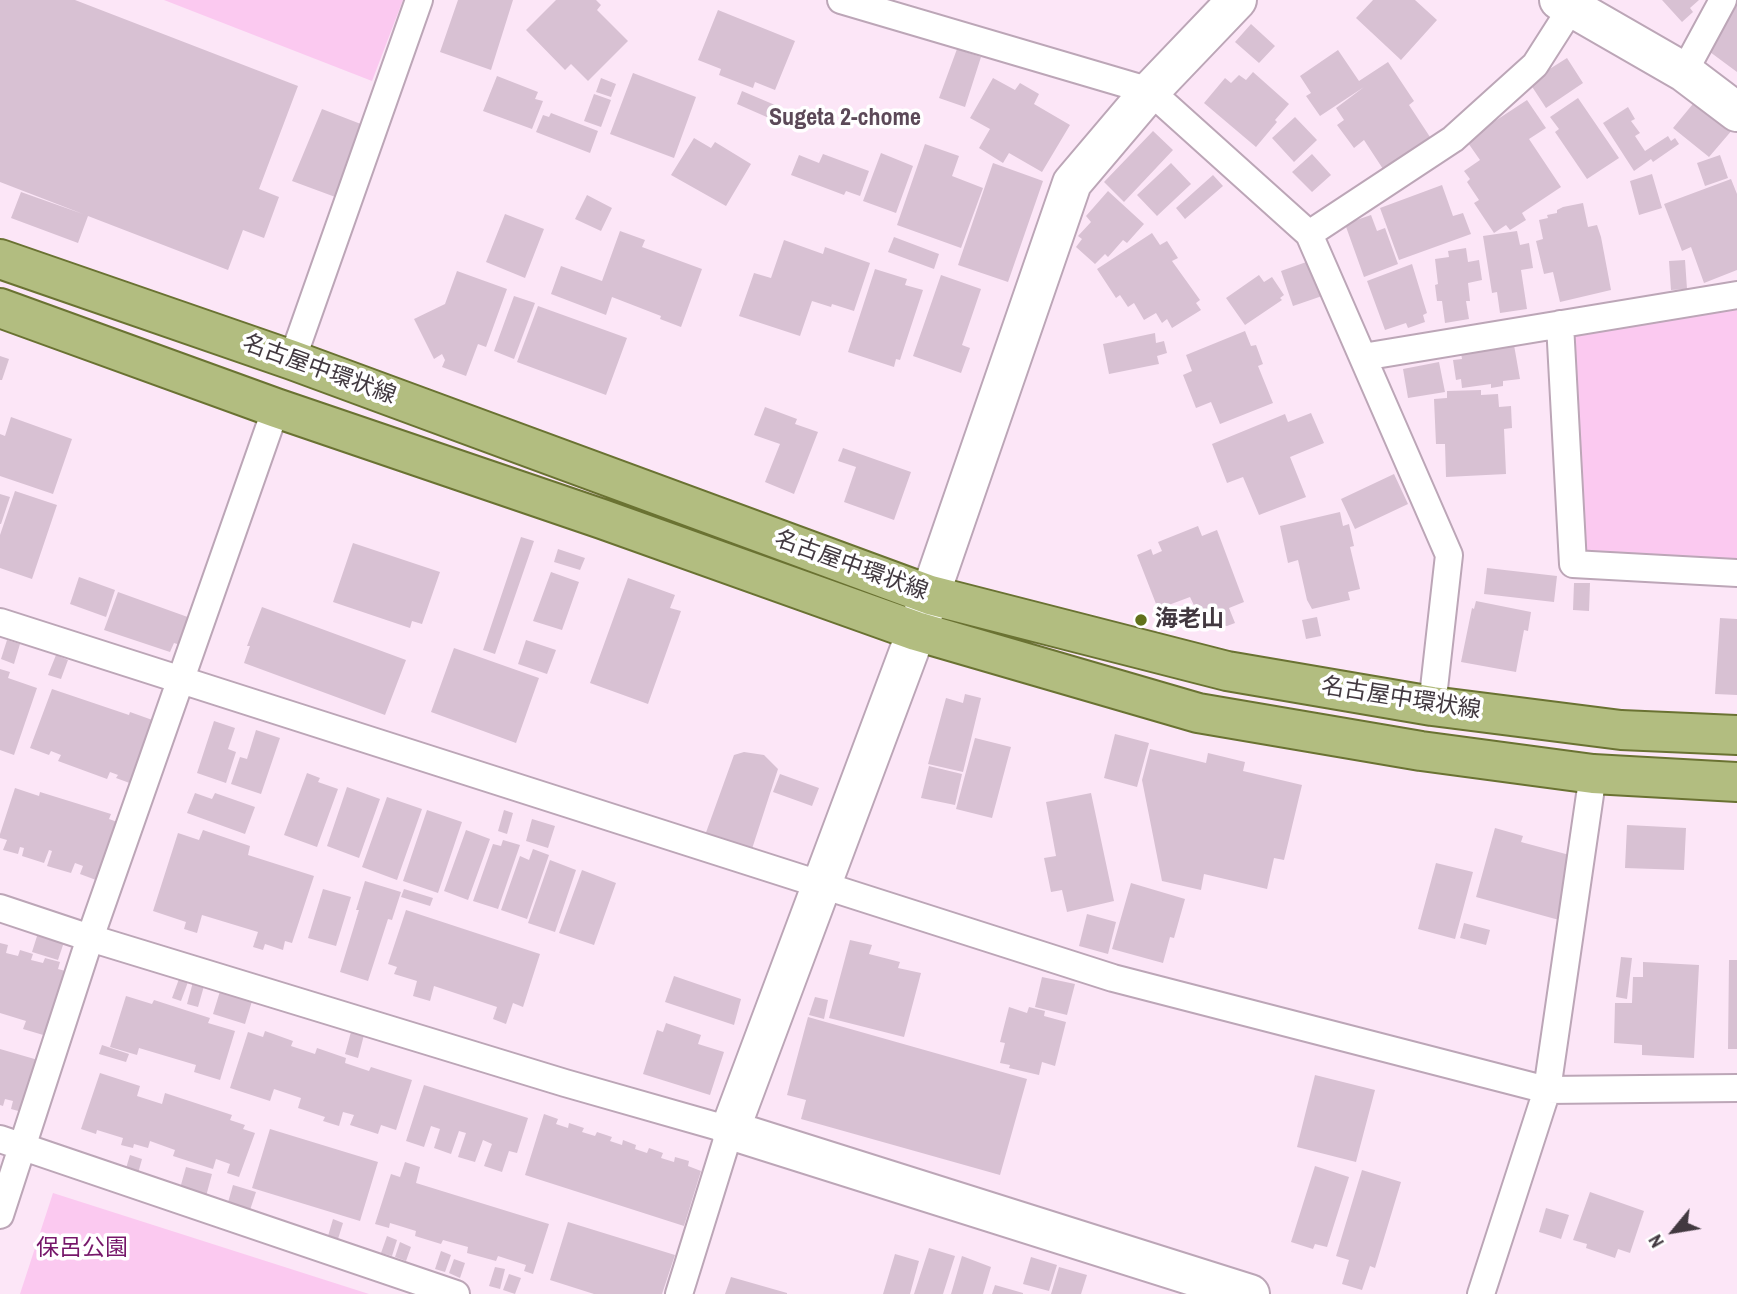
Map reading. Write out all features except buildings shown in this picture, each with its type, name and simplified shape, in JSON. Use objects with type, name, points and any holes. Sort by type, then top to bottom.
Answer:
[{"type":"main road","name":"名古屋中環状線","points":[[0,259],[292,359],[930,595],[1227,671],[1433,706],[1621,730],[1737,735]]},
{"type":"main road","name":"名古屋中環状線","points":[[0,308],[276,408],[602,519],[916,631],[1198,713],[1421,751],[1593,774],[1737,782]]},
{"type":"street","points":[[292,359],[419,0]]},
{"type":"street","points":[[841,0],[1150,91],[1309,234],[1449,555],[1433,706]]},
{"type":"street","points":[[679,1294],[730,1130],[930,595],[1072,183],[1150,91],[1237,0]]},
{"type":"street","points":[[1684,72],[1723,0]]},
{"type":"street","points":[[1309,234],[1453,139],[1535,65],[1566,4],[1684,72],[1737,112]]},
{"type":"street","points":[[1363,357],[1737,295]]},
{"type":"street","points":[[1560,324],[1573,564],[1737,573]]},
{"type":"street","points":[[0,1215],[11,1142],[90,938],[276,408]]},
{"type":"street","points":[[0,622],[1113,978],[1547,1090],[1737,1088]]},
{"type":"street","points":[[1481,1294],[1547,1090],[1593,774]]},
{"type":"street","points":[[0,908],[565,1083],[730,1130],[1250,1294]]},
{"type":"street","points":[[11,1142],[456,1294]]},
{"type":"green space","points":[[164,0],[403,0],[372,81]]},
{"type":"green space","points":[[1737,307],[1737,566],[1593,556],[1581,547],[1569,350],[1578,332]]},
{"type":"green space","name":"保呂公園","points":[[53,1193],[369,1294],[20,1294]]},
{"type":"place","name":"海老山","points":[[1141,620]]},
{"type":"district","name":"Sugeta 2-chome","points":[[845,119]]}]
